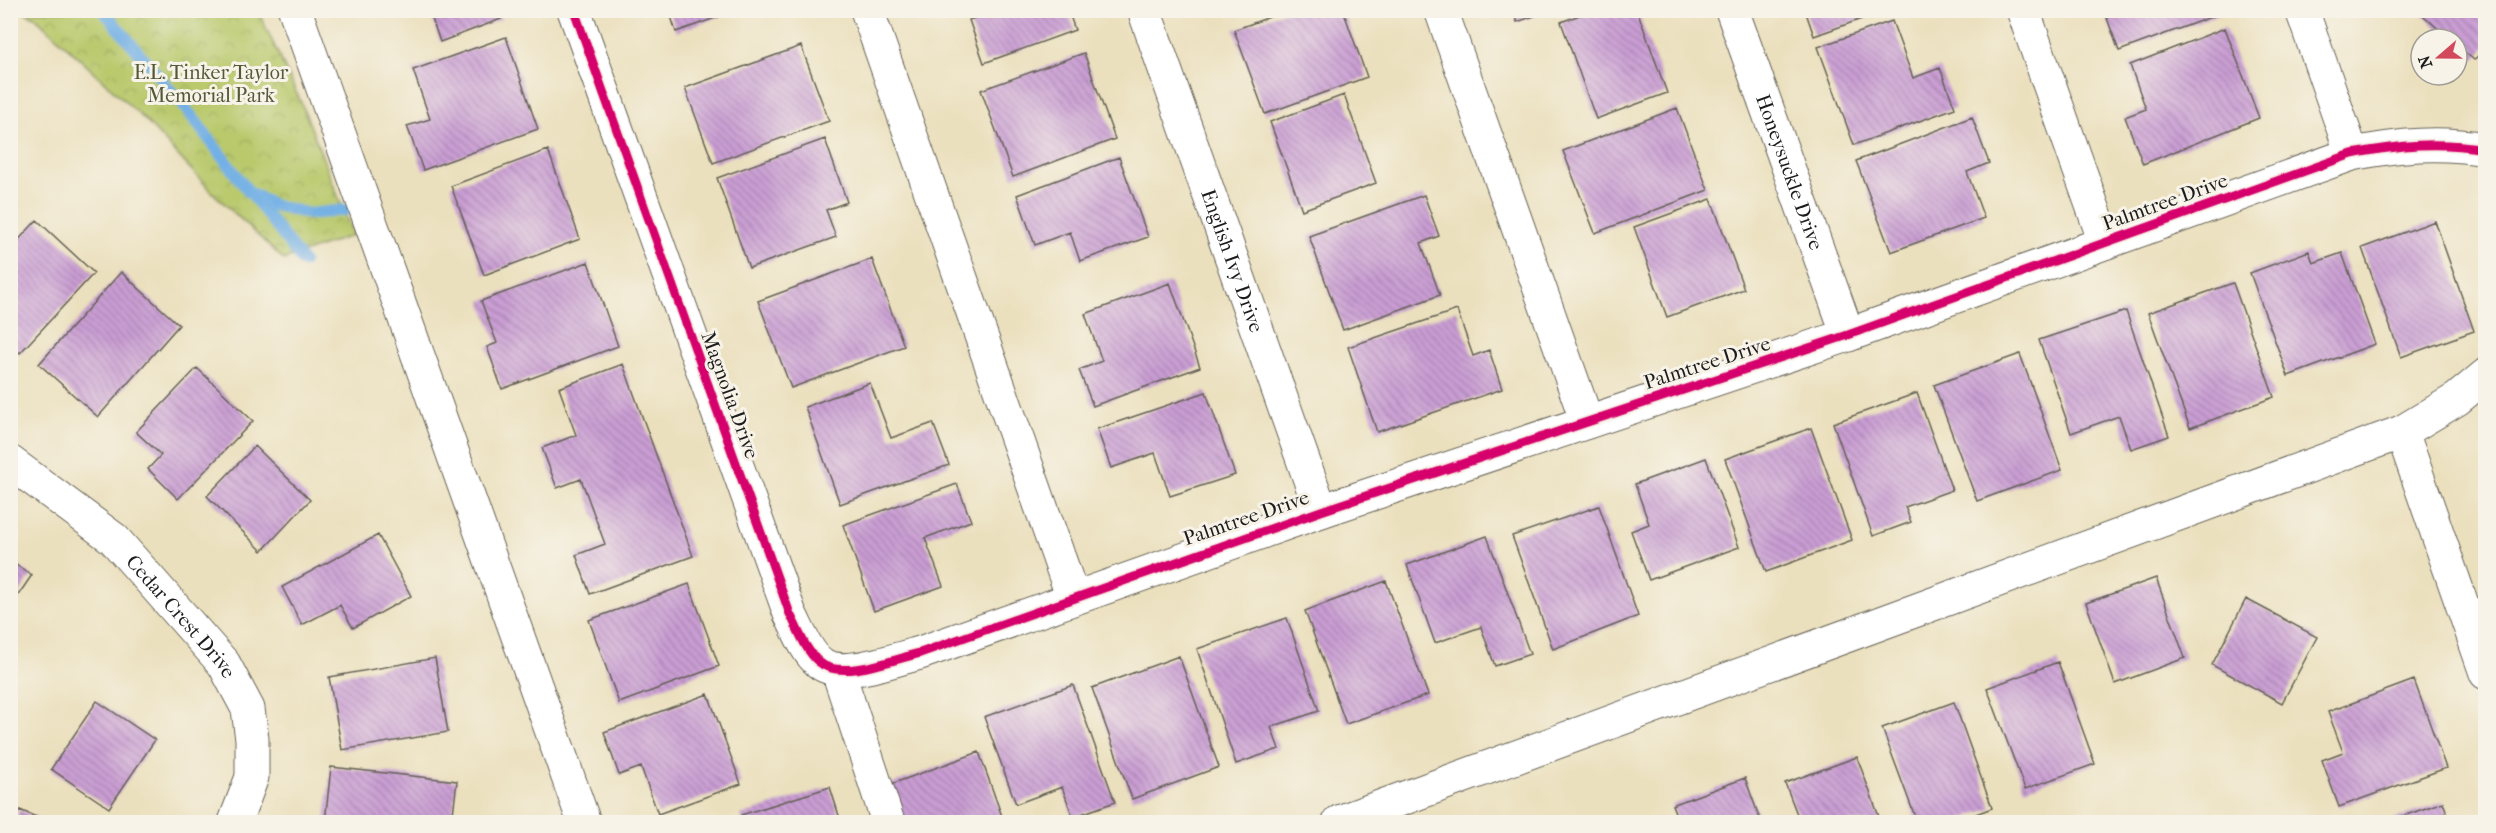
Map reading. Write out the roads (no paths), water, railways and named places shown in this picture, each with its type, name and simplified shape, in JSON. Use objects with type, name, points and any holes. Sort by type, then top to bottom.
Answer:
[{"type":"street","points":[[295,10],[584,822]]},
{"type":"street","name":"Magnolia Drive","points":[[574,10],[790,614],[805,644],[820,663],[838,671]]},
{"type":"street","points":[[867,10],[1073,598]]},
{"type":"street","name":"English Ivy Drive","points":[[1144,10],[1321,511]]},
{"type":"street","points":[[1441,10],[1587,422]]},
{"type":"street","name":"Honeysuckle Drive","points":[[1732,10],[1848,334]]},
{"type":"street","points":[[2023,10],[2105,242]]},
{"type":"street","points":[[2302,10],[2352,154]]},
{"type":"street","name":"Palmtree Drive","points":[[838,671],[866,667],[944,644],[1321,511],[1848,334],[2352,154],[2420,143],[2454,144],[2486,149]]},
{"type":"street","points":[[1340,822],[2402,432],[2457,399],[2486,375]]},
{"type":"street","points":[[2402,432],[2486,673]]},
{"type":"street","name":"Cedar Crest Drive","points":[[10,462],[114,539],[224,664],[248,709],[252,739],[252,777],[235,822]]},
{"type":"street","points":[[838,671],[888,822]]},
{"type":"waterway","points":[[103,10],[187,110],[249,192],[273,205],[310,214],[345,210]]},
{"type":"waterway","points":[[253,196],[303,262]]},
{"type":"park label","name":"E.L. Tinker Taylor Memorial Park","points":[[211,84]]}]
